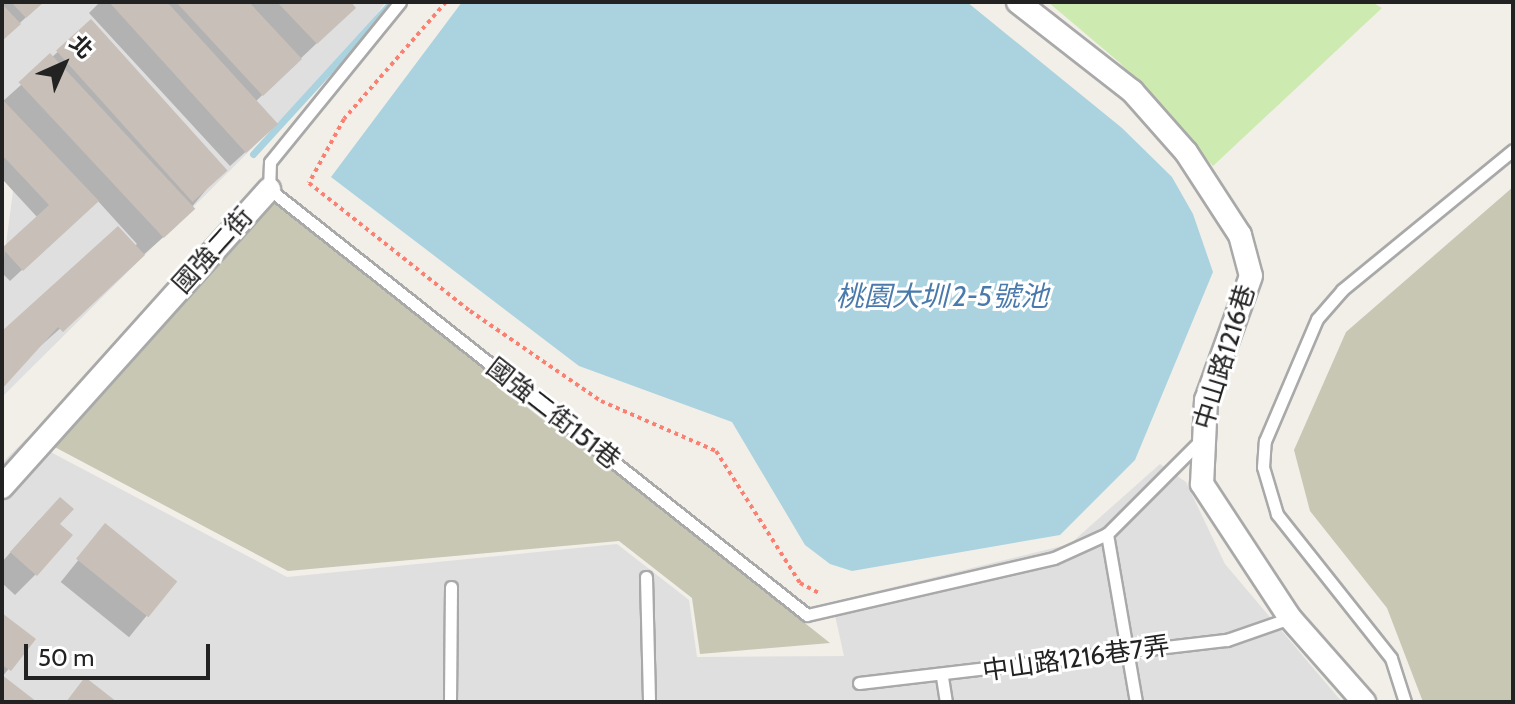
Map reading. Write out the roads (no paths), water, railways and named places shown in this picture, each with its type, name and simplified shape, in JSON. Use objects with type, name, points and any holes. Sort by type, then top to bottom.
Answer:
[{"type":"street","name":"中山路1216巷","points":[[1018,2],[1132,91],[1186,152],[1240,235],[1251,276],[1206,400],[1199,442],[1202,484],[1290,618],[1364,702]]},
{"type":"street","name":"國強二街","points":[[2,487],[269,189]]},
{"type":"lane","name":"國強二街","points":[[269,189],[270,162],[400,2]]},
{"type":"lane","points":[[1405,702],[1391,658],[1277,514],[1263,467],[1265,441],[1317,319],[1333,300],[1513,150]]},
{"type":"lane","name":"國強二街151巷","points":[[269,189],[807,615],[1054,558],[1107,534]]},
{"type":"lane","points":[[1136,702],[1107,534],[1199,442]]},
{"type":"lane","points":[[646,577],[649,702]]},
{"type":"lane","points":[[450,702],[451,587]]},
{"type":"lane","name":"中山路1216巷7弄","points":[[859,683],[942,677],[1227,640],[1290,618]]},
{"type":"lane","points":[[942,677],[946,702]]},
{"type":"water","name":"桃園大圳 2-5號池","points":[[462,2],[967,2],[1122,128],[1172,177],[1193,214],[1213,272],[1135,460],[1060,535],[852,571],[830,564],[805,545],[732,422],[579,366],[331,177]]},
{"type":"waterway","points":[[253,154],[392,2]]}]
